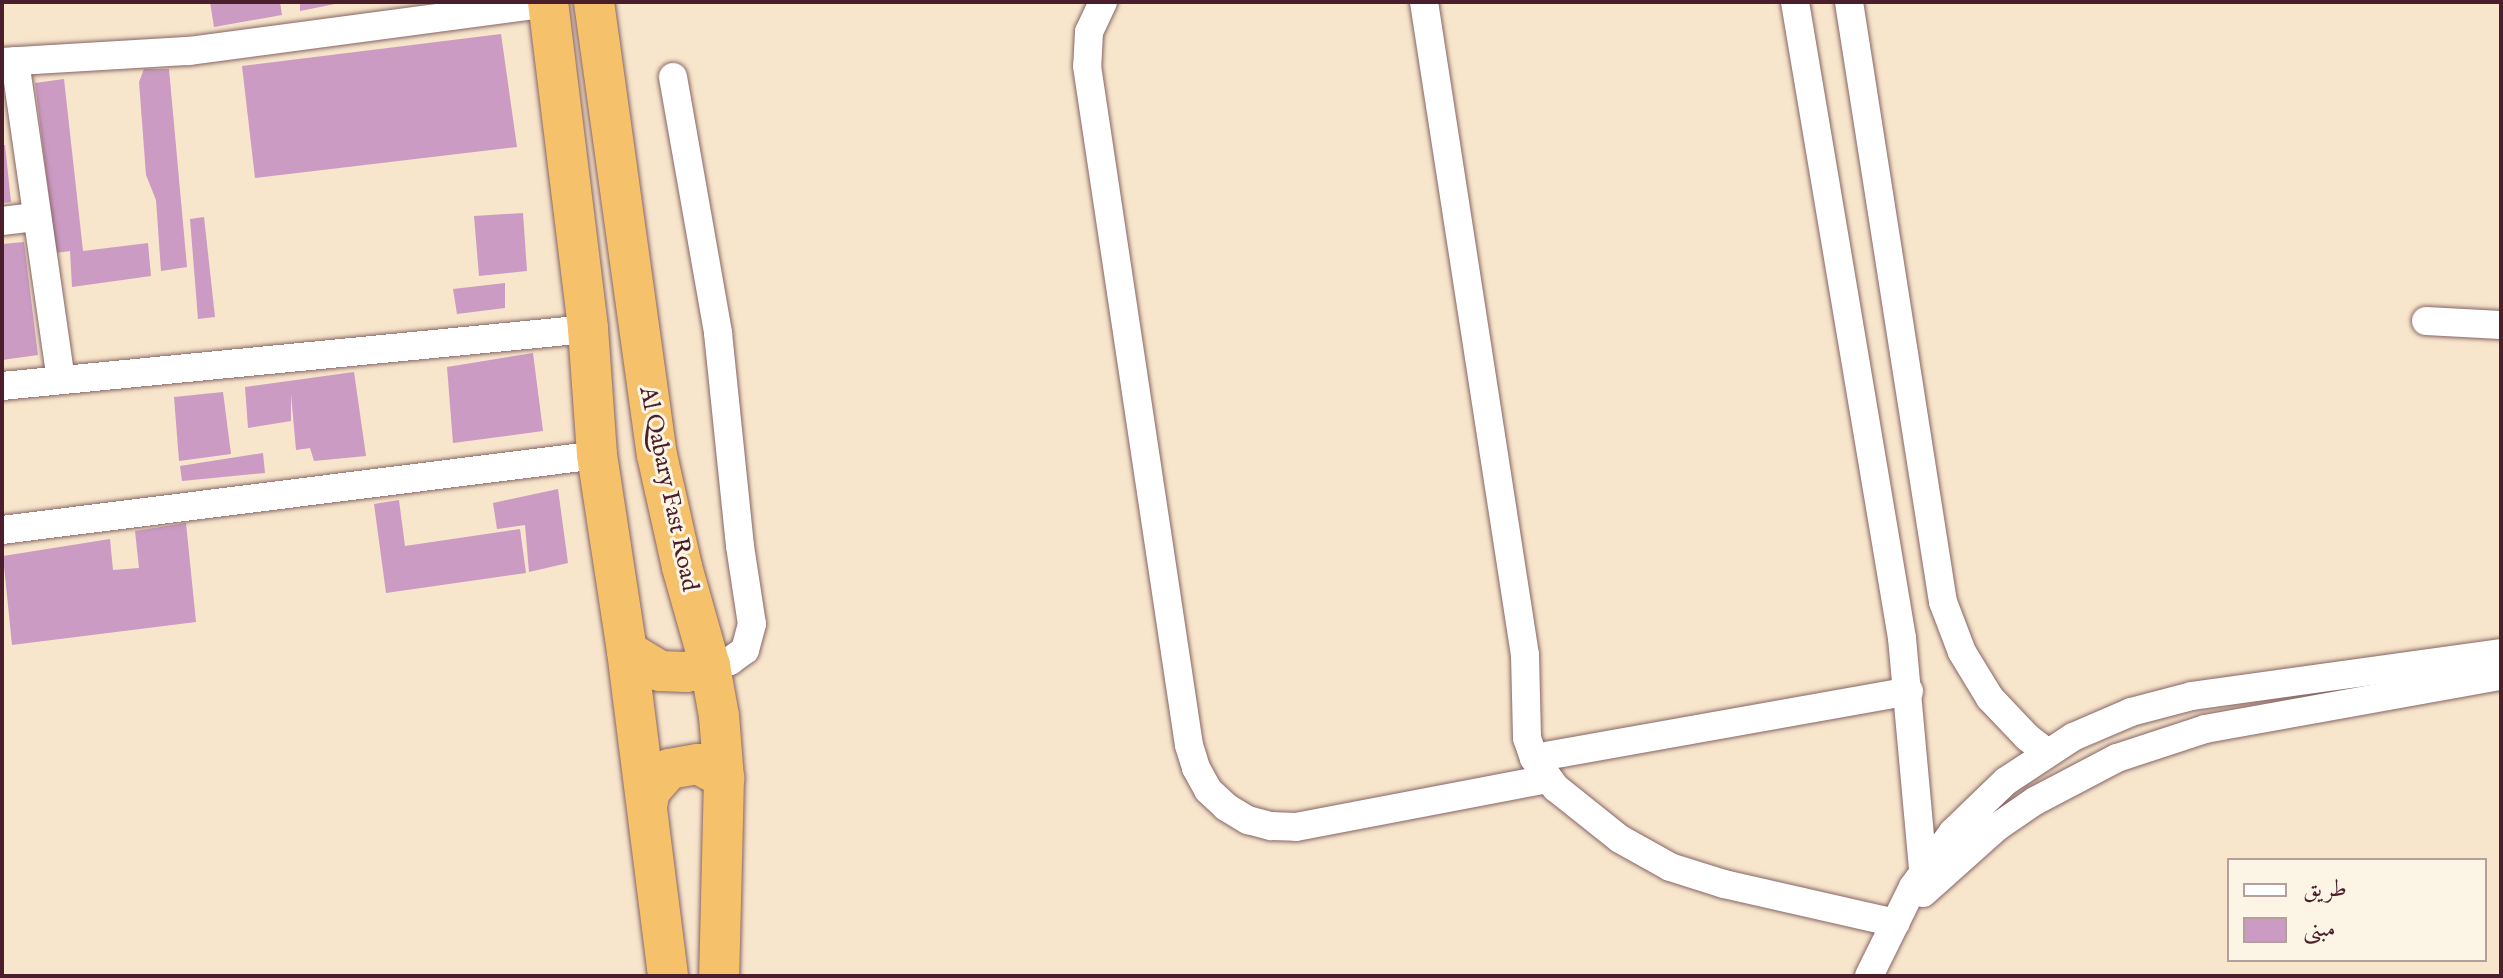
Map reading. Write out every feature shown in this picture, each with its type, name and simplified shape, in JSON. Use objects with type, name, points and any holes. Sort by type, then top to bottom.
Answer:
[{"type":"highway","points":[[548,2],[588,329],[597,455],[627,651],[668,976]]},
{"type":"highway","name":"Al Qabary Fast Road","points":[[594,2],[657,455],[682,567],[710,666],[724,778],[719,976]]},
{"type":"highway","points":[[627,651],[660,671],[686,672],[710,666]]},
{"type":"highway","points":[[647,806],[658,778],[683,764],[712,769],[724,778]]},
{"type":"street","points":[[61,380],[37,217],[8,62],[189,51],[548,2]]},
{"type":"street","points":[[1103,2],[1089,32],[1087,66],[1189,745],[1196,768],[1208,790],[1226,807],[1248,820],[1271,826],[1296,827],[1540,768],[1909,691]]},
{"type":"street","points":[[1424,2],[1525,655],[1527,738],[1540,768],[1620,839],[1670,867],[1724,884],[1896,923]]},
{"type":"street","points":[[1795,2],[1893,577],[1909,691],[1923,870]]},
{"type":"street","points":[[1849,2],[1943,602],[1962,652],[1983,687],[2008,718],[2046,752]]},
{"type":"street","points":[[673,77],[718,333],[740,546],[752,624],[745,650],[730,661],[710,666]]},
{"type":"street","points":[[2,221],[37,217]]},
{"type":"street","points":[[2426,321],[2501,325]]},
{"type":"street","points":[[2,386],[588,329]]},
{"type":"street","points":[[2,530],[597,455]]},
{"type":"street","points":[[1869,976],[1923,870],[1978,805],[2046,752],[2102,723],[2176,700],[2501,653]]},
{"type":"street","points":[[1896,923],[1961,856],[1997,827],[2048,793],[2117,758],[2205,729],[2501,676]]},
{"type":"building","points":[[210,2],[280,2],[282,15],[214,27]]},
{"type":"building","points":[[300,2],[340,2],[340,3],[300,11]]},
{"type":"building","points":[[501,34],[517,147],[255,178],[242,66]]},
{"type":"building","points":[[144,69],[169,69],[187,267],[161,271],[156,200],[146,175],[139,82]]},
{"type":"building","points":[[64,79],[83,251],[148,243],[151,276],[72,287],[70,251],[56,253],[35,83]]},
{"type":"building","points":[[2,145],[5,145],[11,202],[2,203]]},
{"type":"building","points":[[523,213],[527,271],[479,276],[474,216]]},
{"type":"building","points":[[204,217],[215,317],[198,319],[190,219]]},
{"type":"building","points":[[24,242],[38,355],[2,360],[2,244]]},
{"type":"building","points":[[505,283],[505,308],[457,314],[453,289]]},
{"type":"building","points":[[533,353],[543,431],[453,443],[447,367]]},
{"type":"building","points":[[354,372],[366,456],[314,461],[310,448],[296,450],[291,394],[291,421],[248,428],[245,387]]},
{"type":"building","points":[[223,392],[231,454],[179,461],[174,397]]},
{"type":"building","points":[[263,453],[265,473],[182,481],[180,466]]},
{"type":"building","points":[[558,489],[568,563],[529,572],[525,525],[497,529],[493,503]]},
{"type":"building","points":[[399,500],[405,546],[520,529],[526,573],[386,593],[374,504]]},
{"type":"building","points":[[186,523],[196,622],[12,645],[3,556],[110,539],[113,570],[139,568],[135,531]]}]
